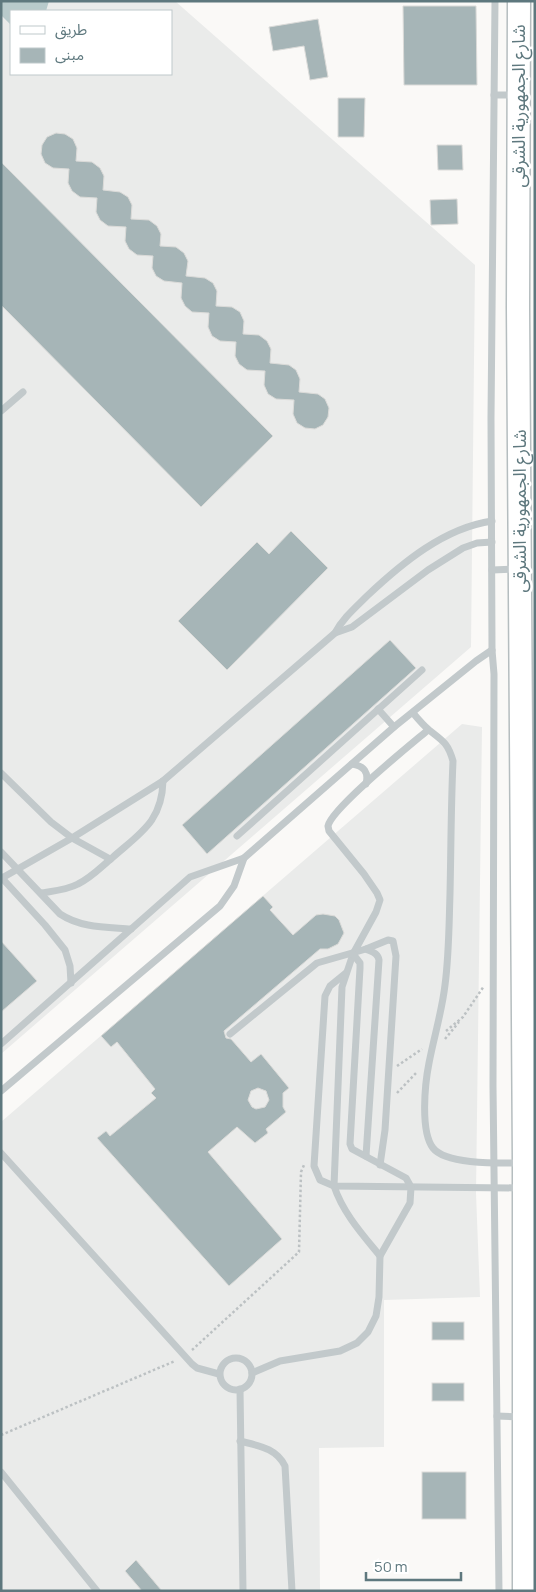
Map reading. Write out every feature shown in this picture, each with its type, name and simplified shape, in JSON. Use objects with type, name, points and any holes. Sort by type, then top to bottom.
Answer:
[{"type":"main road","name":"شارع الجمهورية الشرقى","points":[[519,1],[518,95],[524,579],[524,1591]]},
{"type":"lane","points":[[495,1],[492,650],[494,674],[494,1188],[499,1591]]},
{"type":"lane","points":[[494,95],[518,95]]},
{"type":"lane","points":[[1,411],[23,392]]},
{"type":"lane","points":[[70,983],[70,966],[65,950],[2,878],[72,838],[163,781],[334,633],[346,615],[384,580],[415,556],[458,530],[492,521]]},
{"type":"lane","points":[[334,633],[352,627],[428,570],[463,548],[477,543],[492,542]]},
{"type":"lane","points":[[492,570],[524,579]]},
{"type":"lane","points":[[1,1044],[190,877],[244,858],[394,727],[492,650]]},
{"type":"lane","points":[[237,836],[422,670]]},
{"type":"lane","points":[[378,709],[394,727]]},
{"type":"lane","points":[[413,713],[428,730],[445,742],[453,761],[448,954],[440,1015],[425,1089],[426,1124],[429,1142],[434,1150],[454,1158],[494,1163],[524,1162]]},
{"type":"lane","points":[[380,1256],[350,1218],[338,1198],[334,1186],[342,987],[353,954],[376,912],[380,900],[364,874],[329,831],[328,826],[334,815],[366,784],[428,730]]},
{"type":"lane","points":[[352,764],[364,768],[367,778],[366,784]]},
{"type":"lane","points":[[1,773],[51,822],[72,838],[110,859]]},
{"type":"lane","points":[[41,893],[67,889],[88,879],[144,830],[153,820],[161,801],[163,781]]},
{"type":"lane","points":[[1,852],[60,914],[71,922],[82,925],[131,929]]},
{"type":"lane","points":[[1,1091],[220,906],[234,886],[244,858]]},
{"type":"lane","points":[[230,1034],[311,968],[325,960],[353,954],[388,940],[393,941],[396,956],[385,1130],[380,1165]]},
{"type":"lane","points":[[366,949],[375,953],[379,960],[366,1156]]},
{"type":"lane","points":[[252,1373],[280,1361],[340,1351],[357,1343],[368,1332],[376,1316],[380,1256],[410,1203],[411,1188],[406,1178],[352,1149],[350,1144],[360,968],[360,963],[353,954]]},
{"type":"lane","points":[[347,972],[330,986],[325,996],[314,1160],[314,1166],[320,1180],[334,1186],[524,1188]]},
{"type":"lane","points":[[1,1153],[185,1356],[197,1368],[219,1374]]},
{"type":"lane","points":[[231,1358],[239,1358],[245,1361],[250,1366],[252,1373],[251,1380],[240,1390],[232,1390],[226,1387],[221,1381],[219,1374],[220,1367],[231,1358]]},
{"type":"lane","points":[[240,1390],[243,1591]]},
{"type":"lane","points":[[497,1416],[524,1417]]},
{"type":"lane","points":[[240,1441],[272,1450],[280,1456],[286,1466],[292,1591]]},
{"type":"lane","points":[[1,1472],[97,1591]]},
{"type":"path","points":[[1,1435],[185,1356],[299,1252],[301,1172]]},
{"type":"shaded area","points":[[1,1],[175,1],[475,265],[471,647],[1,1054]]},
{"type":"shaded area","points":[[1,1],[49,1],[46,10],[10,10],[10,24],[1,15]]},
{"type":"shaded area","points":[[462,724],[482,727],[476,1193],[480,1297],[384,1300],[384,1447],[319,1448],[320,1591],[1,1591],[1,1122]]},
{"type":"building","points":[[403,6],[476,6],[477,85],[404,85]]},
{"type":"building","points":[[318,19],[328,77],[310,80],[304,46],[273,51],[269,27]]},
{"type":"building","points":[[338,98],[365,98],[364,137],[338,137]]},
{"type":"building","points":[[56,133],[65,134],[73,139],[77,148],[76,161],[92,162],[100,168],[104,176],[103,190],[120,192],[128,197],[132,205],[131,219],[149,220],[157,226],[161,234],[160,246],[176,247],[184,253],[188,261],[186,276],[205,278],[213,283],[217,291],[216,306],[232,307],[240,312],[244,321],[243,334],[259,335],[267,341],[271,349],[270,363],[289,365],[296,370],[300,379],[299,392],[318,394],[325,399],[329,408],[328,417],[323,425],[315,429],[305,428],[297,423],[293,414],[294,400],[276,399],[268,394],[264,385],[265,371],[247,370],[239,364],[235,356],[236,342],[220,341],[212,336],[208,327],[209,313],[192,312],[185,306],[181,298],[182,283],[164,281],[156,276],[152,268],[153,256],[137,255],[129,249],[125,241],[126,227],[108,226],[100,220],[96,212],[97,198],[80,197],[72,191],[68,183],[69,169],[53,168],[45,163],[41,154],[42,145],[47,137]]},
{"type":"building","points":[[437,145],[462,145],[463,170],[438,170]]},
{"type":"building","points":[[1,162],[273,436],[201,507],[1,305]]},
{"type":"building","points":[[457,199],[458,224],[431,225],[430,200]]},
{"type":"building","points":[[291,531],[328,568],[227,670],[178,621],[257,542],[269,554]]},
{"type":"building","points":[[390,640],[416,668],[207,854],[182,825]]},
{"type":"building","points":[[263,896],[273,907],[270,910],[293,935],[316,915],[335,916],[339,920],[344,933],[338,944],[328,949],[320,949],[224,1031],[226,1038],[231,1039],[251,1062],[261,1054],[289,1088],[283,1093],[283,1107],[286,1112],[266,1129],[268,1133],[255,1143],[237,1127],[208,1152],[282,1239],[229,1286],[97,1138],[106,1131],[110,1136],[156,1098],[151,1093],[155,1089],[117,1042],[111,1047],[101,1036]],"holes":[[[258,1088],[266,1091],[269,1100],[265,1107],[256,1109],[252,1107],[248,1100],[251,1091]]]},
{"type":"building","points":[[1,941],[37,981],[1,1012]]},
{"type":"building","points":[[432,1322],[464,1322],[464,1340],[432,1340]]},
{"type":"building","points":[[432,1383],[464,1383],[464,1401],[432,1401]]},
{"type":"building","points":[[422,1472],[466,1472],[466,1519],[422,1519]]},
{"type":"building","points":[[136,1560],[162,1591],[142,1591],[125,1571]]}]
